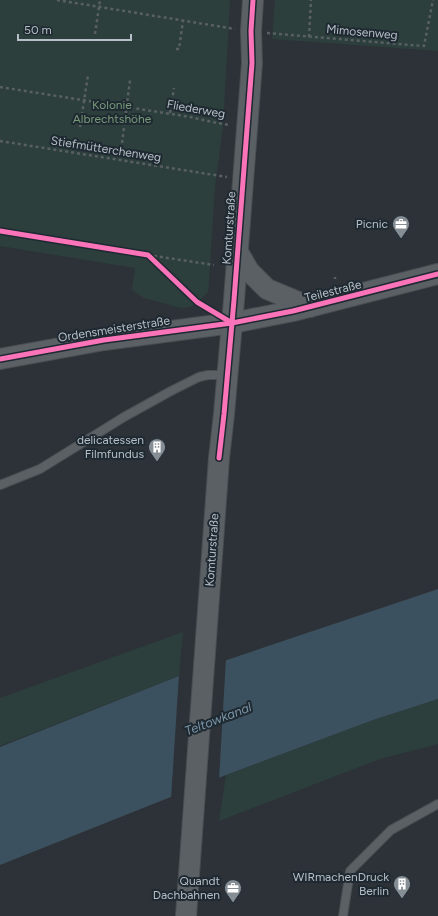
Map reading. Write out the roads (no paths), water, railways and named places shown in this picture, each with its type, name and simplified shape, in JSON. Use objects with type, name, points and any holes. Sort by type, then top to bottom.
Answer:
[{"type":"street","name":"Komturstraße","points":[[186,916],[219,458],[238,252],[242,179],[252,63],[251,31],[253,0]]},
{"type":"street","points":[[238,252],[249,272],[267,289],[310,307]]},
{"type":"street","name":"Teilestraße","points":[[232,322],[310,307],[438,274]]},
{"type":"street","name":"Ordensmeisterstraße","points":[[0,359],[104,340],[232,322]]},
{"type":"lane","points":[[0,486],[40,469],[124,417],[199,377],[208,375],[227,375]]},
{"type":"lane","points":[[343,916],[350,871],[391,830],[438,804]]},
{"type":"water","name":"Teltowkanal","points":[[438,589],[438,699],[373,720],[226,775],[0,865],[0,747],[179,676]]},
{"type":"place","name":"Picnic","points":[[401,239]]},
{"type":"place","name":"delicatessen Filmfundus","points":[[157,462]]},
{"type":"place","name":"WIRmachenDruck Berlin","points":[[402,899]]},
{"type":"place","name":"Quandt Dachbahnen","points":[[233,903]]},
{"type":"park label","name":"Kolonie Albrechtshöhe","points":[[112,112]]}]
